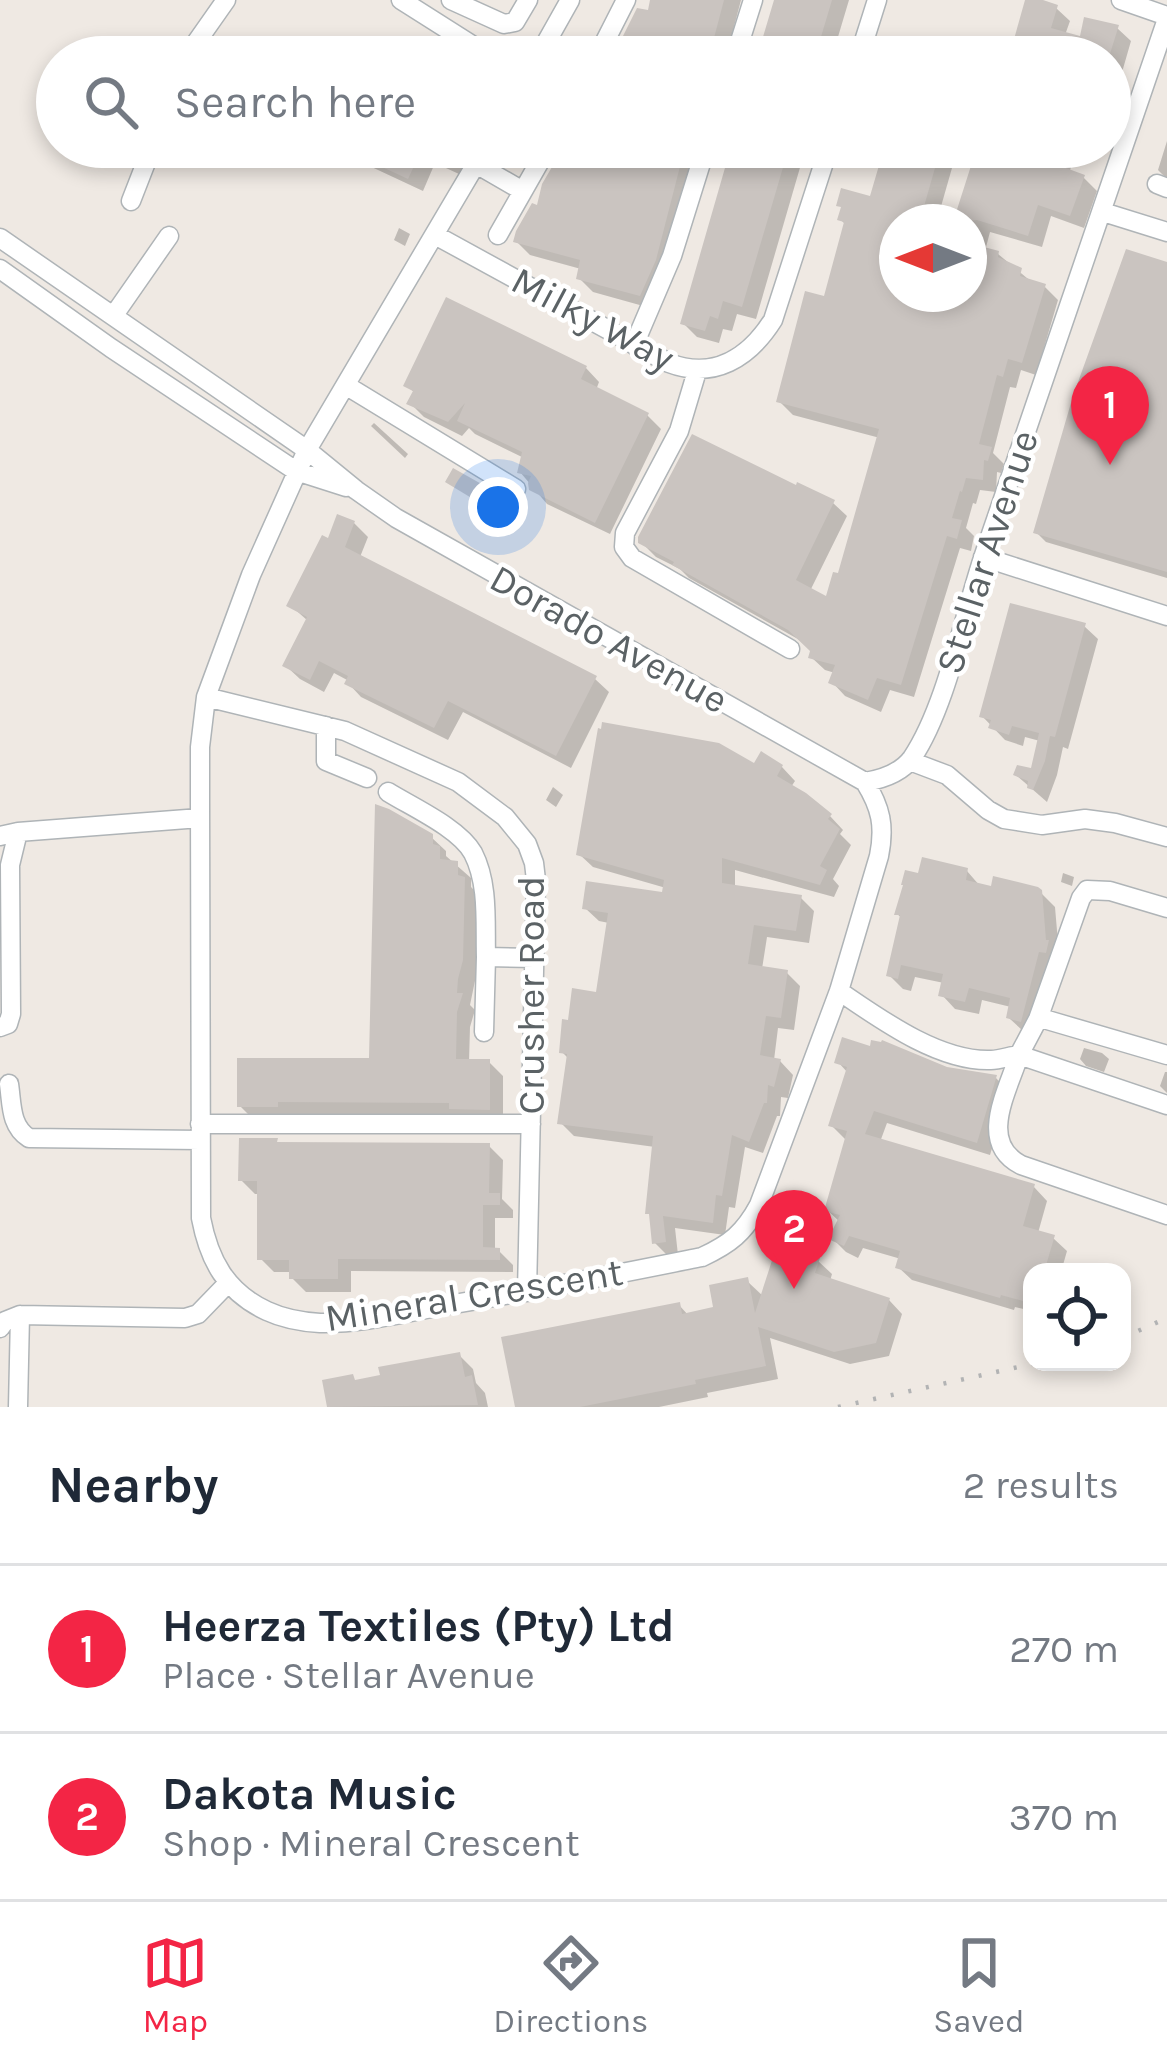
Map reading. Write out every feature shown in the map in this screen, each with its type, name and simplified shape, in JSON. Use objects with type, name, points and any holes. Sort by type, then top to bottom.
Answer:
[{"type":"street","points":[[201,36],[226,0]]},
{"type":"street","points":[[401,0],[458,36]]},
{"type":"street","points":[[451,0],[504,24],[515,22],[528,0]]},
{"type":"street","points":[[550,36],[570,0]]},
{"type":"street","points":[[608,36],[626,0]]},
{"type":"street","points":[[742,36],[753,0]]},
{"type":"street","points":[[866,36],[877,0]]},
{"type":"street","points":[[1121,0],[1167,17]]},
{"type":"street","name":"Stellar Avenue","points":[[1131,127],[1167,17]]},
{"type":"street","points":[[130,202],[144,168]]},
{"type":"street","points":[[0,1328],[20,1316],[185,1318],[198,1314],[228,1283],[215,1265],[201,1218],[200,747],[206,698],[296,470],[474,168]]},
{"type":"street","points":[[496,168],[523,191]]},
{"type":"street","points":[[498,235],[536,168]]},
{"type":"street","points":[[634,345],[672,256],[699,168]]},
{"type":"street","name":"Milky Way","points":[[435,235],[669,364],[713,369],[740,358],[773,320],[823,168]]},
{"type":"street","name":"Stellar Avenue","points":[[910,760],[932,720],[1117,168]]},
{"type":"street","points":[[1103,212],[1167,232]]},
{"type":"street","points":[[114,315],[169,236]]},
{"type":"street","name":"Dorado Avenue","points":[[0,238],[307,449],[396,518],[865,782]]},
{"type":"street","name":"Dorado Avenue","points":[[0,269],[296,470],[356,490]]},
{"type":"street","points":[[697,370],[680,431],[625,533],[625,547],[632,558],[790,649]]},
{"type":"street","points":[[347,386],[516,489]]},
{"type":"street","points":[[983,557],[1167,616]]},
{"type":"street","name":"Crusher Road","points":[[206,698],[345,731],[458,782],[505,817],[527,844],[534,863],[527,1292]]},
{"type":"street","points":[[326,726],[326,761],[367,778]]},
{"type":"street","points":[[865,782],[884,778],[910,760],[947,775],[1004,820],[1042,825],[1085,819],[1167,837]]},
{"type":"street","name":"Mineral Crescent","points":[[228,1283],[241,1297],[270,1313],[322,1323],[360,1321],[702,1257],[728,1245],[746,1229],[759,1205],[839,991],[883,836],[879,805],[865,782]]},
{"type":"street","points":[[388,792],[452,831],[472,852],[485,895],[484,1032]]},
{"type":"street","points":[[0,1028],[8,1024],[11,1014],[9,834],[200,818]]},
{"type":"street","points":[[1167,908],[1109,891],[1087,890],[1038,1019],[1019,1054],[996,1129],[1002,1151],[1022,1165],[1167,1215]]},
{"type":"street","points":[[486,957],[534,958]]},
{"type":"street","points":[[839,991],[924,1043],[964,1058],[993,1060],[1019,1054],[1167,1105]]},
{"type":"street","points":[[1038,1019],[1167,1055]]},
{"type":"street","points":[[9,1084],[18,1129],[29,1138],[531,1124]]},
{"type":"street","points":[[18,1407],[20,1316]]},
{"type":"building","points":[[650,0],[724,0],[715,36],[623,36],[637,8],[648,10]]},
{"type":"building","points":[[774,0],[832,0],[821,36],[763,36]]},
{"type":"building","points":[[1025,0],[1043,0],[1058,5],[1051,28],[1080,36],[1015,36]]},
{"type":"building","points":[[1084,17],[1119,25],[1116,36],[1080,36]]},
{"type":"building","points":[[384,168],[413,168],[408,179]]},
{"type":"building","points":[[551,168],[680,168],[656,260],[640,296],[576,279],[580,260],[513,242],[532,203],[537,205]]},
{"type":"building","points":[[725,168],[783,168],[742,307],[723,301],[718,319],[710,316],[705,331],[680,324]]},
{"type":"building","points":[[878,168],[935,168],[925,204],[879,204],[879,312],[987,312],[987,248],[1022,268],[1020,276],[1046,284],[1022,363],[1008,359],[1003,377],[997,375],[979,444],[992,447],[988,461],[984,460],[983,480],[966,478],[960,491],[952,518],[962,520],[957,539],[947,536],[901,685],[877,678],[868,700],[828,683],[835,665],[808,658],[810,651],[788,630],[638,543],[692,434],[835,500],[796,580],[826,596],[833,572],[838,573],[879,429],[776,402],[805,291],[824,296],[844,222],[837,220],[841,188],[870,196]]},
{"type":"building","points":[[970,168],[1066,168],[1085,175],[1070,216],[1038,205],[1028,236],[987,223],[987,204],[959,204]]},
{"type":"building","points":[[1126,249],[1167,262],[1167,572],[1033,533],[1073,396]]},
{"type":"building","points":[[446,297],[587,366],[581,379],[649,413],[595,523],[529,490],[531,476],[517,473],[522,452],[457,421],[465,403],[448,422],[406,404],[413,391],[403,386]]},
{"type":"building","points":[[453,468],[512,501],[503,517],[445,482]]},
{"type":"building","points":[[337,514],[355,521],[345,547],[597,676],[556,756],[448,701],[434,728],[344,684],[348,676],[319,661],[310,680],[282,666],[307,617],[286,606],[322,535],[328,538]]},
{"type":"building","points":[[1010,603],[1086,623],[1055,737],[1050,736],[1033,790],[1027,788],[1028,781],[1013,775],[1017,765],[1031,768],[1039,733],[1012,726],[1009,735],[988,728],[991,720],[979,717]]},
{"type":"building","points":[[602,722],[719,743],[754,763],[761,751],[783,765],[777,776],[832,814],[828,819],[840,829],[820,866],[827,870],[820,885],[722,858],[722,883],[802,895],[796,931],[754,925],[748,964],[788,970],[781,1018],[766,1016],[760,1055],[781,1059],[749,1142],[732,1135],[713,1223],[663,1216],[666,1242],[652,1244],[649,1214],[645,1214],[653,1136],[557,1124],[567,1054],[559,1053],[562,1019],[568,1020],[572,988],[596,992],[608,913],[582,909],[586,881],[662,892],[664,880],[576,855]]},
{"type":"building","points":[[375,804],[433,834],[440,859],[458,861],[458,875],[465,877],[463,960],[457,993],[463,993],[457,1012],[456,1059],[490,1059],[490,1110],[449,1109],[449,1103],[278,1102],[278,1107],[237,1107],[237,1058],[369,1058]]},
{"type":"building","points":[[922,857],[968,868],[966,880],[991,886],[993,876],[1042,890],[1049,940],[1046,953],[1039,952],[1021,1022],[1006,1018],[1010,998],[969,988],[965,1002],[938,996],[943,974],[901,965],[898,979],[886,976],[905,870],[918,873]]},
{"type":"building","points":[[842,1037],[870,1046],[871,1040],[882,1040],[947,1067],[997,1075],[977,1143],[874,1111],[865,1134],[1035,1184],[1023,1226],[1055,1235],[1047,1263],[1023,1263],[1023,1301],[895,1268],[900,1251],[849,1236],[844,1246],[828,1239],[840,1215],[824,1211],[847,1131],[828,1126],[847,1067],[834,1063]]},
{"type":"building","points":[[239,1138],[490,1143],[489,1193],[500,1193],[500,1205],[483,1205],[483,1247],[500,1248],[500,1260],[338,1259],[338,1279],[289,1279],[289,1260],[257,1260],[257,1181],[238,1181]]},
{"type":"building","points":[[777,1245],[820,1258],[815,1273],[890,1298],[876,1343],[834,1352],[758,1327],[766,1366],[580,1407],[515,1407],[501,1337],[680,1302],[682,1314],[713,1307],[709,1285],[748,1277],[755,1313]]},
{"type":"building","points":[[460,1352],[465,1377],[472,1375],[478,1405],[327,1407],[322,1380],[380,1375],[378,1367]]},
{"type":"railway","points":[[1131,1334],[1167,1318]]},
{"type":"railway","points":[[838,1407],[1023,1366]]},
{"type":"place","name":"Heerza Textiles (Pty) Ltd","points":[[1110,465]]},
{"type":"place","name":"Dakota Music","points":[[794,1289]]}]
